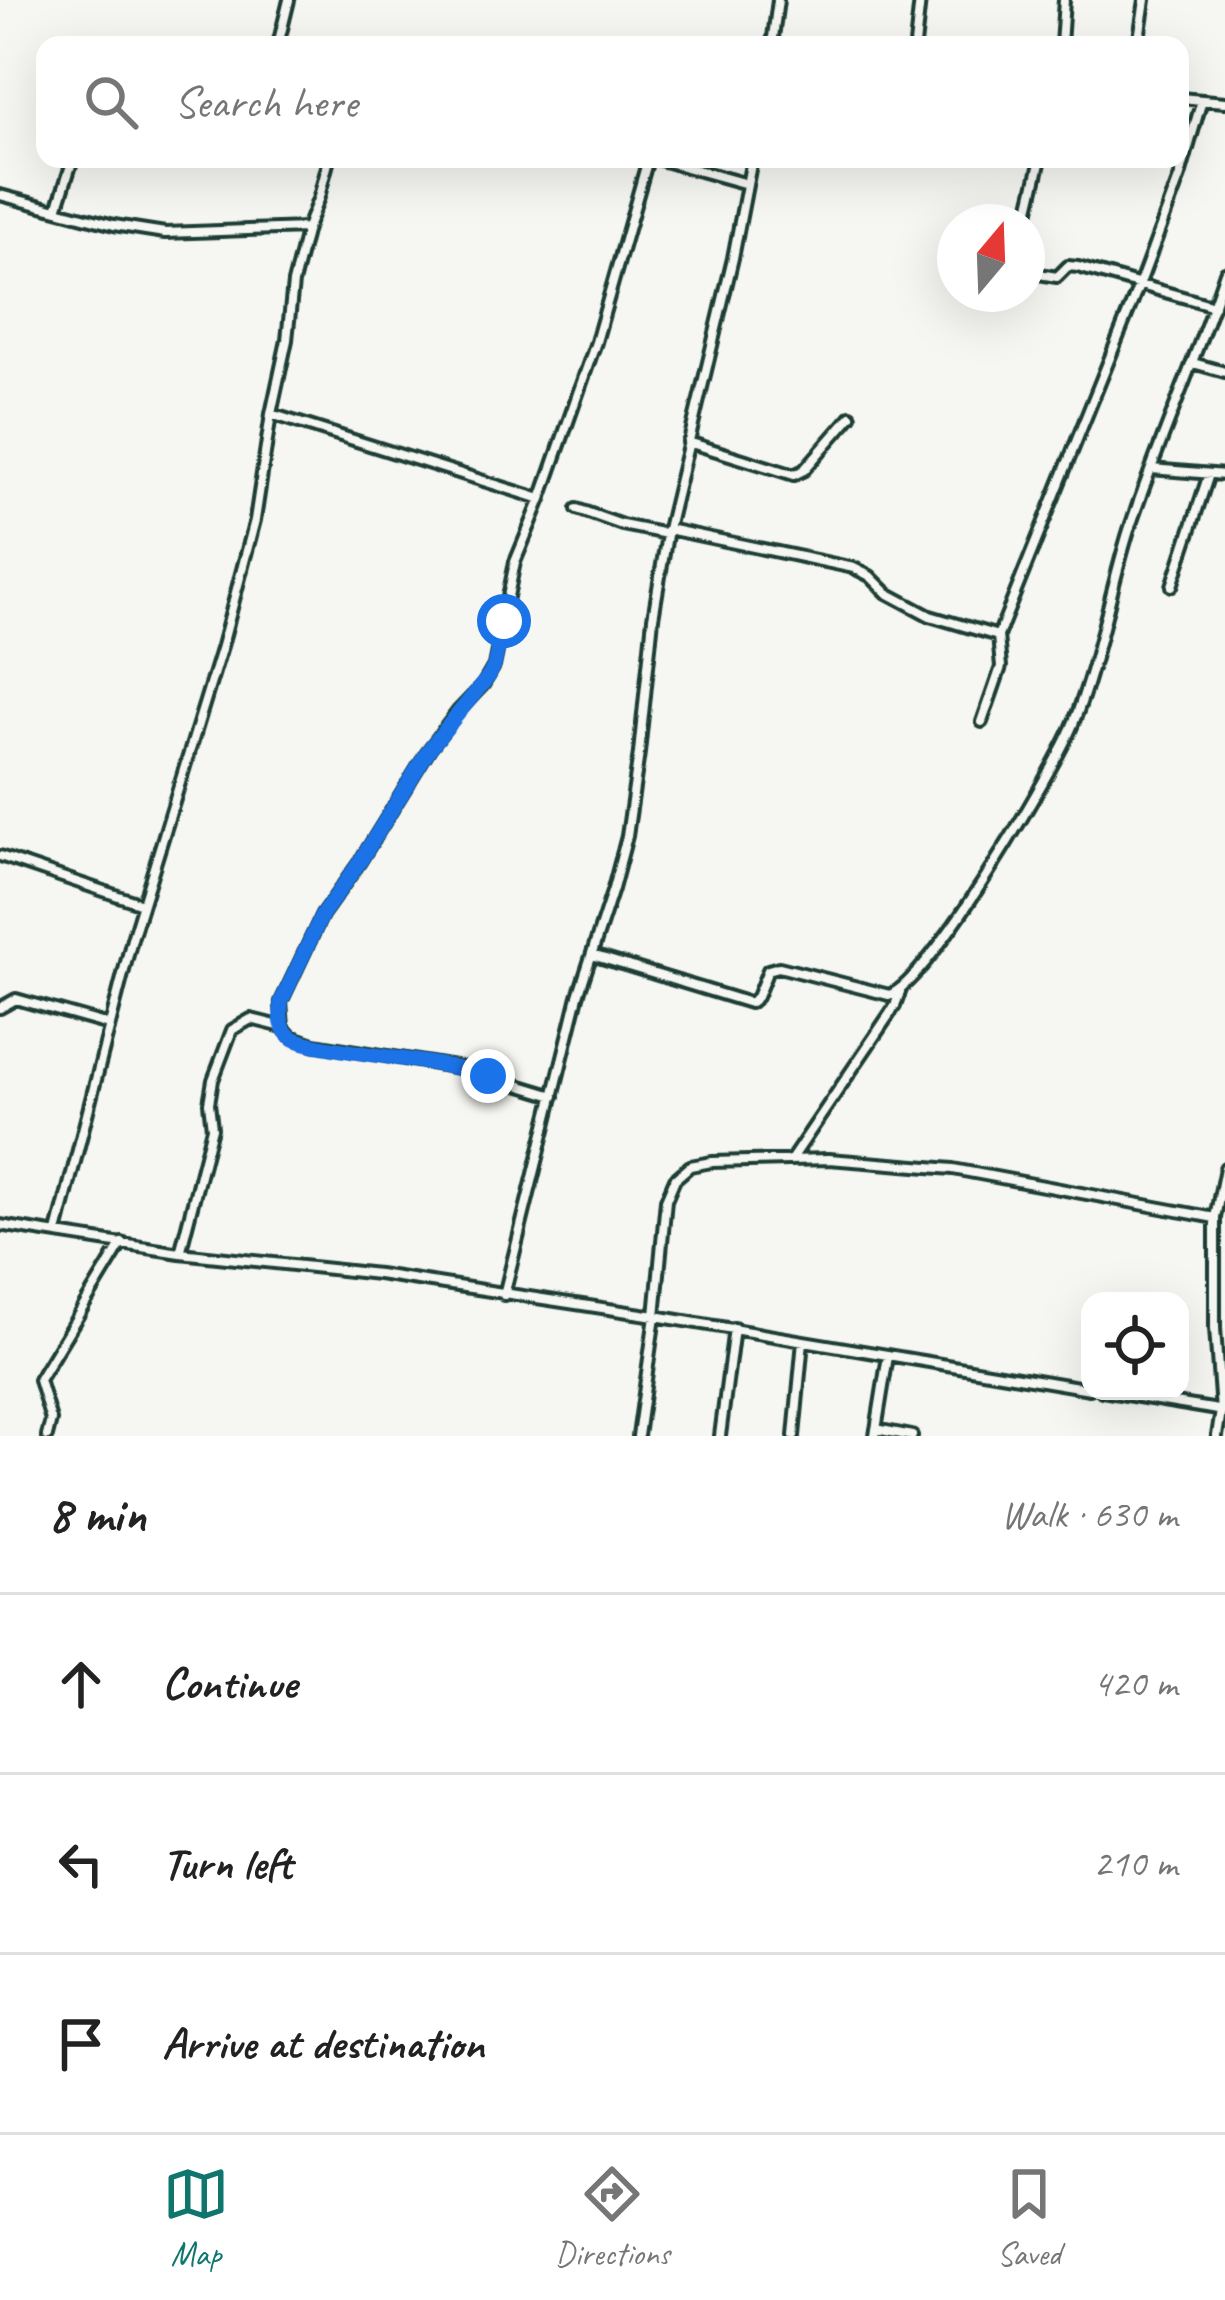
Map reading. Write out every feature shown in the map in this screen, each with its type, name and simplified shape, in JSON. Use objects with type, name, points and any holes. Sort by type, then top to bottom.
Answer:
[{"type":"street","points":[[280,36],[289,0]]},
{"type":"street","points":[[773,36],[778,0]]},
{"type":"street","points":[[915,36],[920,0]]},
{"type":"street","points":[[1061,36],[1064,0]]},
{"type":"street","points":[[1139,36],[1145,0]]},
{"type":"street","points":[[1189,99],[1225,102]]},
{"type":"street","points":[[1189,145],[1202,100]]},
{"type":"street","points":[[57,209],[70,168]]},
{"type":"street","points":[[57,1232],[142,904],[255,520],[293,284],[326,168]]},
{"type":"street","points":[[283,1028],[281,1002],[322,915],[430,748],[494,666],[515,562],[596,342],[649,168]]},
{"type":"street","points":[[686,168],[747,184]]},
{"type":"street","points":[[504,1294],[578,996],[621,860],[668,532],[750,168]]},
{"type":"street","points":[[1030,204],[1039,168]]},
{"type":"street","points":[[982,722],[1001,667],[998,636],[1182,168]]},
{"type":"street","points":[[0,195],[114,225],[165,233],[307,228]]},
{"type":"street","points":[[1045,275],[1057,277],[1071,266],[1214,306]]},
{"type":"street","points":[[790,1160],[895,1006],[900,991],[952,928],[1067,736],[1131,525],[1225,272]]},
{"type":"street","points":[[1193,363],[1225,372]]},
{"type":"street","points":[[271,414],[541,499]]},
{"type":"street","points":[[688,442],[794,475],[804,470],[851,416]]},
{"type":"street","points":[[1151,469],[1225,475]]},
{"type":"street","points":[[1172,586],[1209,475]]},
{"type":"street","points":[[577,509],[622,525],[854,568],[930,616],[998,636]]},
{"type":"street","points":[[0,856],[142,904]]},
{"type":"street","points":[[592,955],[744,1003],[754,1002],[768,970],[779,967],[882,994],[900,991]]},
{"type":"street","points":[[0,1008],[16,999],[109,1025]]},
{"type":"street","points":[[179,1253],[212,1128],[209,1092],[232,1030],[250,1019],[283,1028],[314,1044],[461,1068],[554,1096]]},
{"type":"street","points":[[638,1436],[666,1200],[675,1179],[690,1166],[829,1159],[953,1169],[1215,1218]]},
{"type":"street","points":[[1217,1436],[1223,1411],[1215,1328],[1215,1218],[1225,1168]]},
{"type":"street","points":[[0,1225],[179,1253],[379,1274],[1081,1388]]},
{"type":"street","points":[[46,1436],[51,1420],[39,1380],[122,1243]]},
{"type":"street","points":[[721,1436],[734,1328]]},
{"type":"street","points":[[794,1436],[802,1341]]},
{"type":"street","points":[[888,1356],[876,1432],[912,1436]]},
{"type":"street","points":[[1156,1400],[1223,1411]]},
{"type":"route","points":[[488,1076],[314,1044],[291,1036],[280,1017],[281,1002],[322,915],[430,748],[489,676],[504,621]]}]
